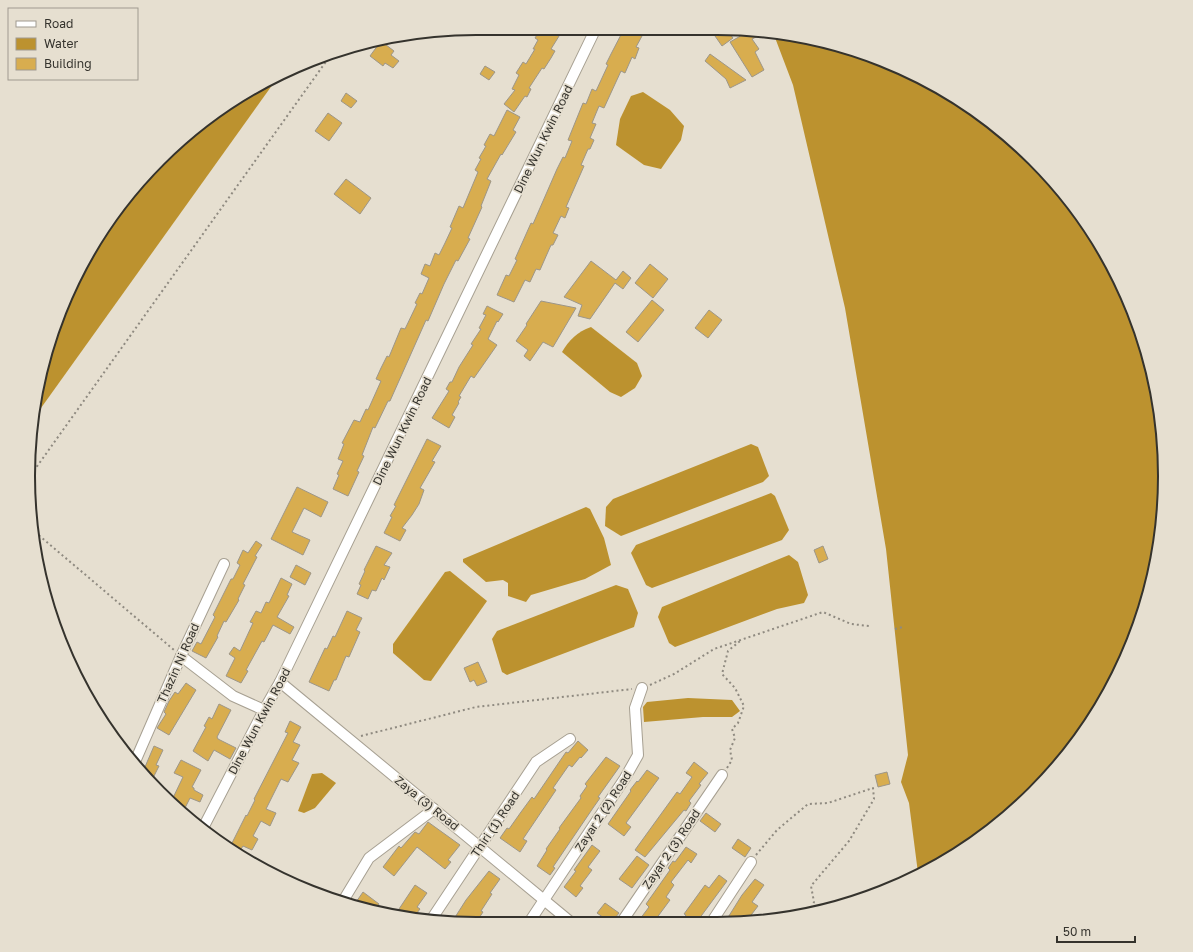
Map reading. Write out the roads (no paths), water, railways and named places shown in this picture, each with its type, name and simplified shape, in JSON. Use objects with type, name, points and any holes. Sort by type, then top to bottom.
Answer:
[{"type":"street","name":"Dine Wun Kwin Road","points":[[205,824],[280,682],[593,35]]},
{"type":"street","name":"Thazin Ni Road","points":[[137,758],[181,656],[224,564]]},
{"type":"street","points":[[181,656],[233,696],[264,710]]},
{"type":"street","name":"Zaya (3) Road","points":[[280,682],[565,917]]},
{"type":"street","name":"Zayar 2 (2) Road","points":[[533,917],[625,778],[638,755],[635,708],[642,688]]},
{"type":"street","name":"Thiri (1) Road","points":[[435,915],[536,762],[570,740]]},
{"type":"street","name":"Zayar 2 (3) Road","points":[[626,917],[722,775]]},
{"type":"street","points":[[345,897],[369,858],[434,809]]},
{"type":"street","points":[[715,917],[751,862]]},
{"type":"water","points":[[776,39],[803,43],[859,58],[912,80],[962,109],[1008,144],[1049,185],[1084,231],[1099,256],[1113,281],[1135,334],[1150,390],[1157,447],[1158,476],[1154,534],[1150,562],[1135,618],[1113,671],[1084,721],[1049,767],[1029,788],[1008,808],[962,843],[917,869],[909,803],[901,782],[908,755],[886,549],[845,308],[793,85]]},
{"type":"water","points":[[273,85],[40,409],[43,390],[58,334],[80,281],[109,231],[144,185],[185,144],[231,109]]},
{"type":"water","points":[[643,92],[670,110],[684,126],[681,140],[661,169],[644,165],[616,145],[620,119],[631,96]]},
{"type":"water","points":[[591,327],[637,363],[642,376],[635,388],[621,397],[610,392],[562,352],[574,337]]},
{"type":"water","points":[[751,444],[758,447],[769,476],[763,482],[621,536],[605,526],[606,507],[613,499]]},
{"type":"water","points":[[771,493],[775,496],[789,530],[782,540],[652,588],[646,585],[631,553],[636,545]]},
{"type":"water","points":[[586,507],[590,509],[604,538],[611,565],[585,579],[531,595],[526,602],[508,596],[508,583],[503,580],[486,582],[463,562],[463,559]]},
{"type":"water","points":[[789,555],[798,562],[808,595],[804,603],[777,609],[675,647],[669,643],[658,617],[662,607]]},
{"type":"water","points":[[450,571],[487,601],[431,681],[424,680],[393,653],[393,644],[445,572]]},
{"type":"water","points":[[616,585],[628,589],[638,613],[634,627],[507,675],[502,672],[492,639],[497,631]]},
{"type":"water","points":[[688,698],[732,700],[740,711],[732,717],[703,717],[644,722],[643,707],[647,702]]},
{"type":"water","points":[[322,773],[336,783],[315,808],[304,813],[298,811],[312,774]]}]
